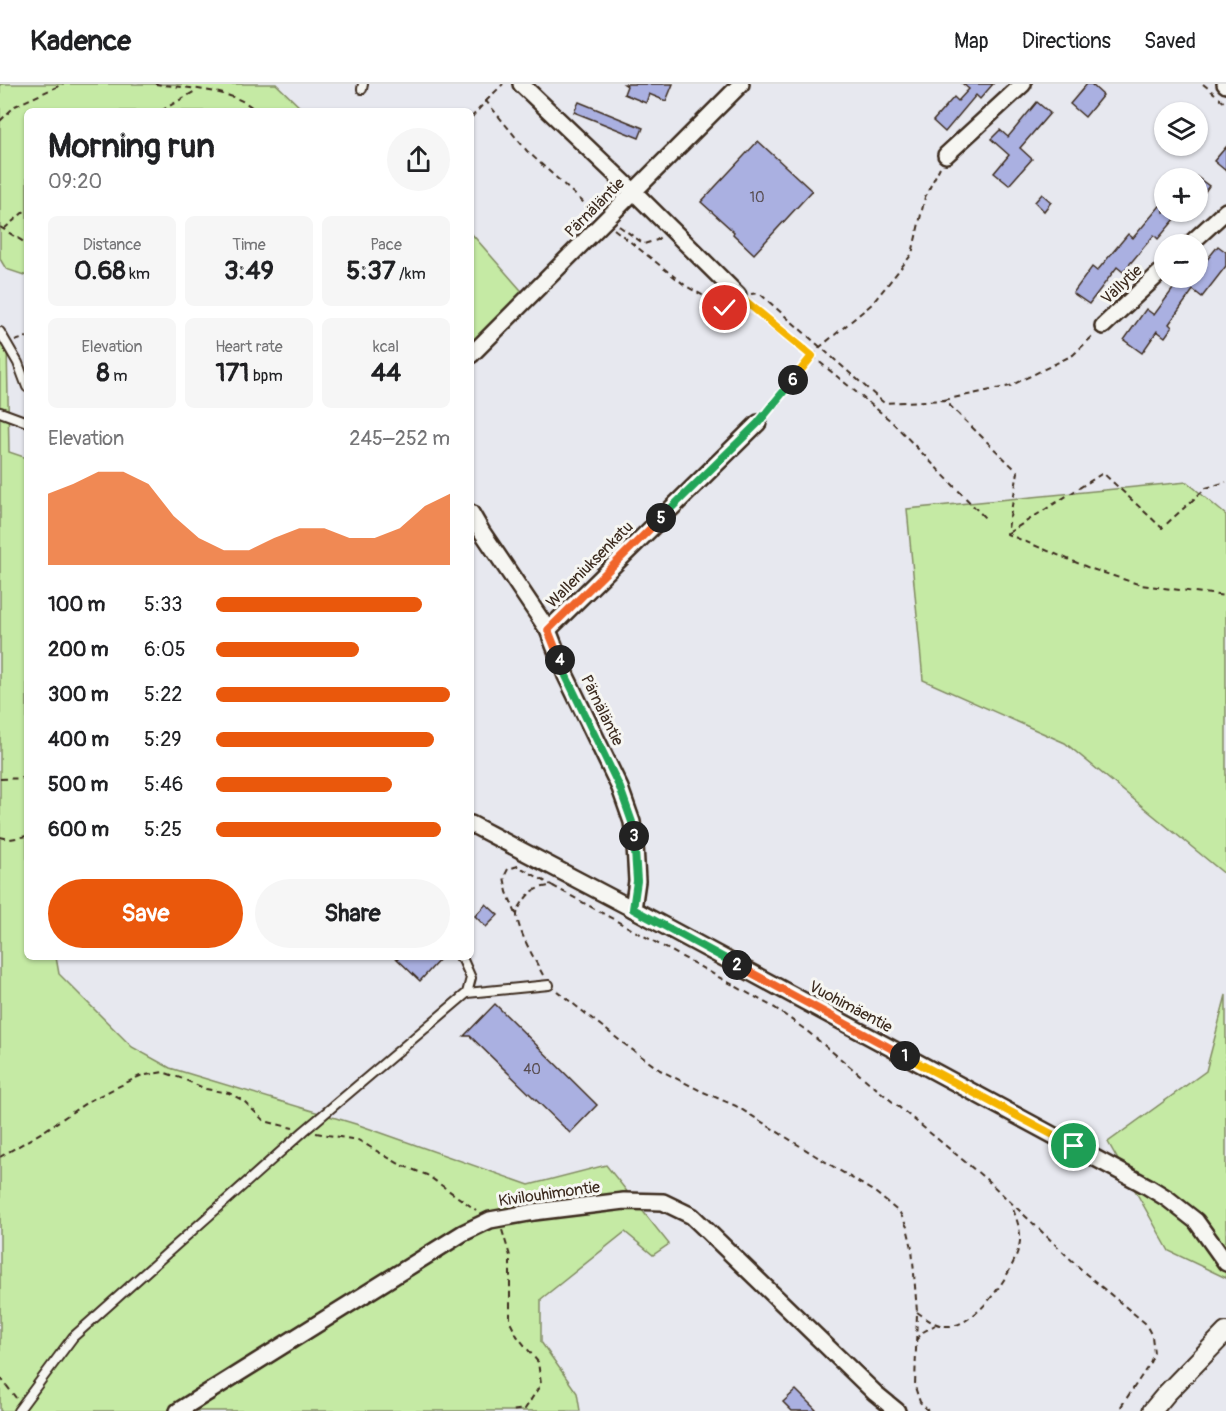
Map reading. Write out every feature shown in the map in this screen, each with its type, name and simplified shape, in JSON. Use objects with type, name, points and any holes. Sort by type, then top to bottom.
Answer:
[{"type":"street","points":[[520,84],[738,295]]},
{"type":"street","name":"Pärnäläntie","points":[[474,352],[741,84]]},
{"type":"street","points":[[946,155],[1023,84]]},
{"type":"street","points":[[1201,234],[1226,211]]},
{"type":"street","name":"Vällytie","points":[[1103,326],[1154,278]]},
{"type":"street","name":"Walleniuksenkatu","points":[[548,630],[758,423]]},
{"type":"street","name":"Pärnäläntie","points":[[474,518],[548,630],[566,676],[620,788],[632,822],[637,881],[633,909]]},
{"type":"street","name":"Vuohimäentie","points":[[474,826],[1147,1186],[1196,1221],[1226,1263]]},
{"type":"street","name":"Kivilouhimontie","points":[[178,1411],[463,1233],[490,1220],[624,1201],[663,1202],[692,1216],[875,1393],[897,1411]]},
{"type":"street","points":[[1152,1411],[1226,1332]]},
{"type":"lane","points":[[0,332],[18,363],[24,379]]},
{"type":"lane","points":[[0,412],[24,421]]},
{"type":"lane","points":[[463,960],[471,978],[467,993]]},
{"type":"lane","points":[[20,1408],[73,1337],[304,1131],[467,993],[549,985]]},
{"type":"path","points":[[0,121],[15,106],[63,84]]},
{"type":"path","points":[[155,84],[225,94],[254,108]]},
{"type":"path","points":[[474,115],[502,84]]},
{"type":"path","points":[[166,108],[197,90]]},
{"type":"path","points":[[486,101],[527,151],[686,286],[725,308],[738,295],[759,293],[884,404],[944,400],[1010,386],[1073,355],[1103,326]]},
{"type":"path","points":[[758,423],[820,347],[872,304],[912,254],[925,196],[946,155]]},
{"type":"path","points":[[4,229],[24,212]]},
{"type":"path","points":[[606,220],[644,244]]},
{"type":"path","points":[[0,226],[24,242]]},
{"type":"path","points":[[738,295],[891,421],[985,518]]},
{"type":"path","points":[[944,400],[1018,472],[1007,534]]},
{"type":"path","points":[[1007,534],[1103,473],[1162,528],[1206,488],[1226,482]]},
{"type":"path","points":[[1007,534],[1092,569],[1141,585],[1226,596]]},
{"type":"path","points":[[0,779],[24,778]]},
{"type":"path","points":[[0,837],[10,839],[24,837]]},
{"type":"path","points":[[928,1411],[920,1402],[915,1387],[917,1312],[912,1248],[907,1227],[900,1214],[876,1192],[736,1106],[660,1070],[549,985],[520,928],[504,877],[508,869],[518,866],[775,1008],[807,1031],[987,1180],[1086,1274],[1145,1323],[1152,1336],[1154,1353],[1149,1365],[1118,1411]]},
{"type":"path","points":[[517,915],[530,892],[543,886],[554,886]]},
{"type":"path","points":[[0,1157],[88,1101],[140,1076],[163,1072],[206,1089],[229,1093],[244,1101],[264,1121],[304,1131]]},
{"type":"path","points":[[917,1312],[936,1325],[962,1324],[977,1313],[992,1296],[1016,1260],[1020,1228],[1011,1203]]},
{"type":"path","points":[[916,1340],[923,1332],[936,1325]]},
{"type":"path","points":[[0,1377],[20,1408]]},
{"type":"green space","points":[[0,84],[276,84],[301,108],[24,108],[24,275],[6,269],[0,259]]},
{"type":"green space","points":[[474,236],[527,297],[474,352]]},
{"type":"green space","points":[[0,333],[7,344],[9,452],[24,457],[24,960],[57,960],[59,974],[132,1047],[170,1068],[359,1125],[529,1185],[606,1165],[669,1244],[653,1255],[625,1232],[541,1299],[541,1342],[577,1393],[580,1411],[0,1411]]},
{"type":"green space","points":[[1187,482],[1226,515],[1226,875],[1065,743],[923,680],[907,509]]},
{"type":"green space","points":[[1226,995],[1226,1278],[1169,1251],[1108,1142],[1206,1071]]},
{"type":"building","points":[[624,84],[673,84],[666,101],[649,94],[646,103],[624,94],[627,86]]},
{"type":"building","points":[[963,84],[993,84],[980,99],[976,95],[945,132],[933,121],[954,97],[958,101],[969,89]]},
{"type":"building","points":[[1087,84],[1091,84],[1103,95],[1085,117],[1070,104]]},
{"type":"building","points":[[579,102],[643,128],[639,138],[574,112]]},
{"type":"building","points":[[1037,102],[1050,113],[1020,148],[1032,159],[1009,185],[994,173],[1009,155],[991,139],[1000,130],[1008,137]]},
{"type":"building","points":[[758,141],[812,191],[754,254],[701,202]]},
{"type":"building","points":[[1226,147],[1226,171],[1214,161]]},
{"type":"building","points":[[1042,194],[1051,202],[1044,211],[1035,202]]},
{"type":"building","points":[[1154,213],[1154,222],[1172,222],[1162,234],[1154,234],[1123,272],[1117,267],[1089,304],[1073,293],[1092,267],[1097,271],[1128,234],[1133,238]]},
{"type":"building","points":[[1218,246],[1226,252],[1226,266],[1202,297],[1193,290],[1169,324],[1172,327],[1165,337],[1157,331],[1142,353],[1124,340],[1146,309],[1154,315],[1174,288],[1208,288],[1208,258]]},
{"type":"building","points":[[486,904],[498,915],[486,927],[475,916]]},
{"type":"building","points":[[398,960],[439,960],[420,981]]},
{"type":"building","points":[[495,1004],[597,1105],[570,1133],[470,1036],[464,1036]]},
{"type":"building","points":[[796,1390],[817,1411],[792,1411],[783,1402]]},
{"type":"route","points":[[725,308],[738,295],[812,356],[758,423],[548,630],[566,676],[620,788],[632,822],[637,881],[633,909],[1074,1146]]}]
